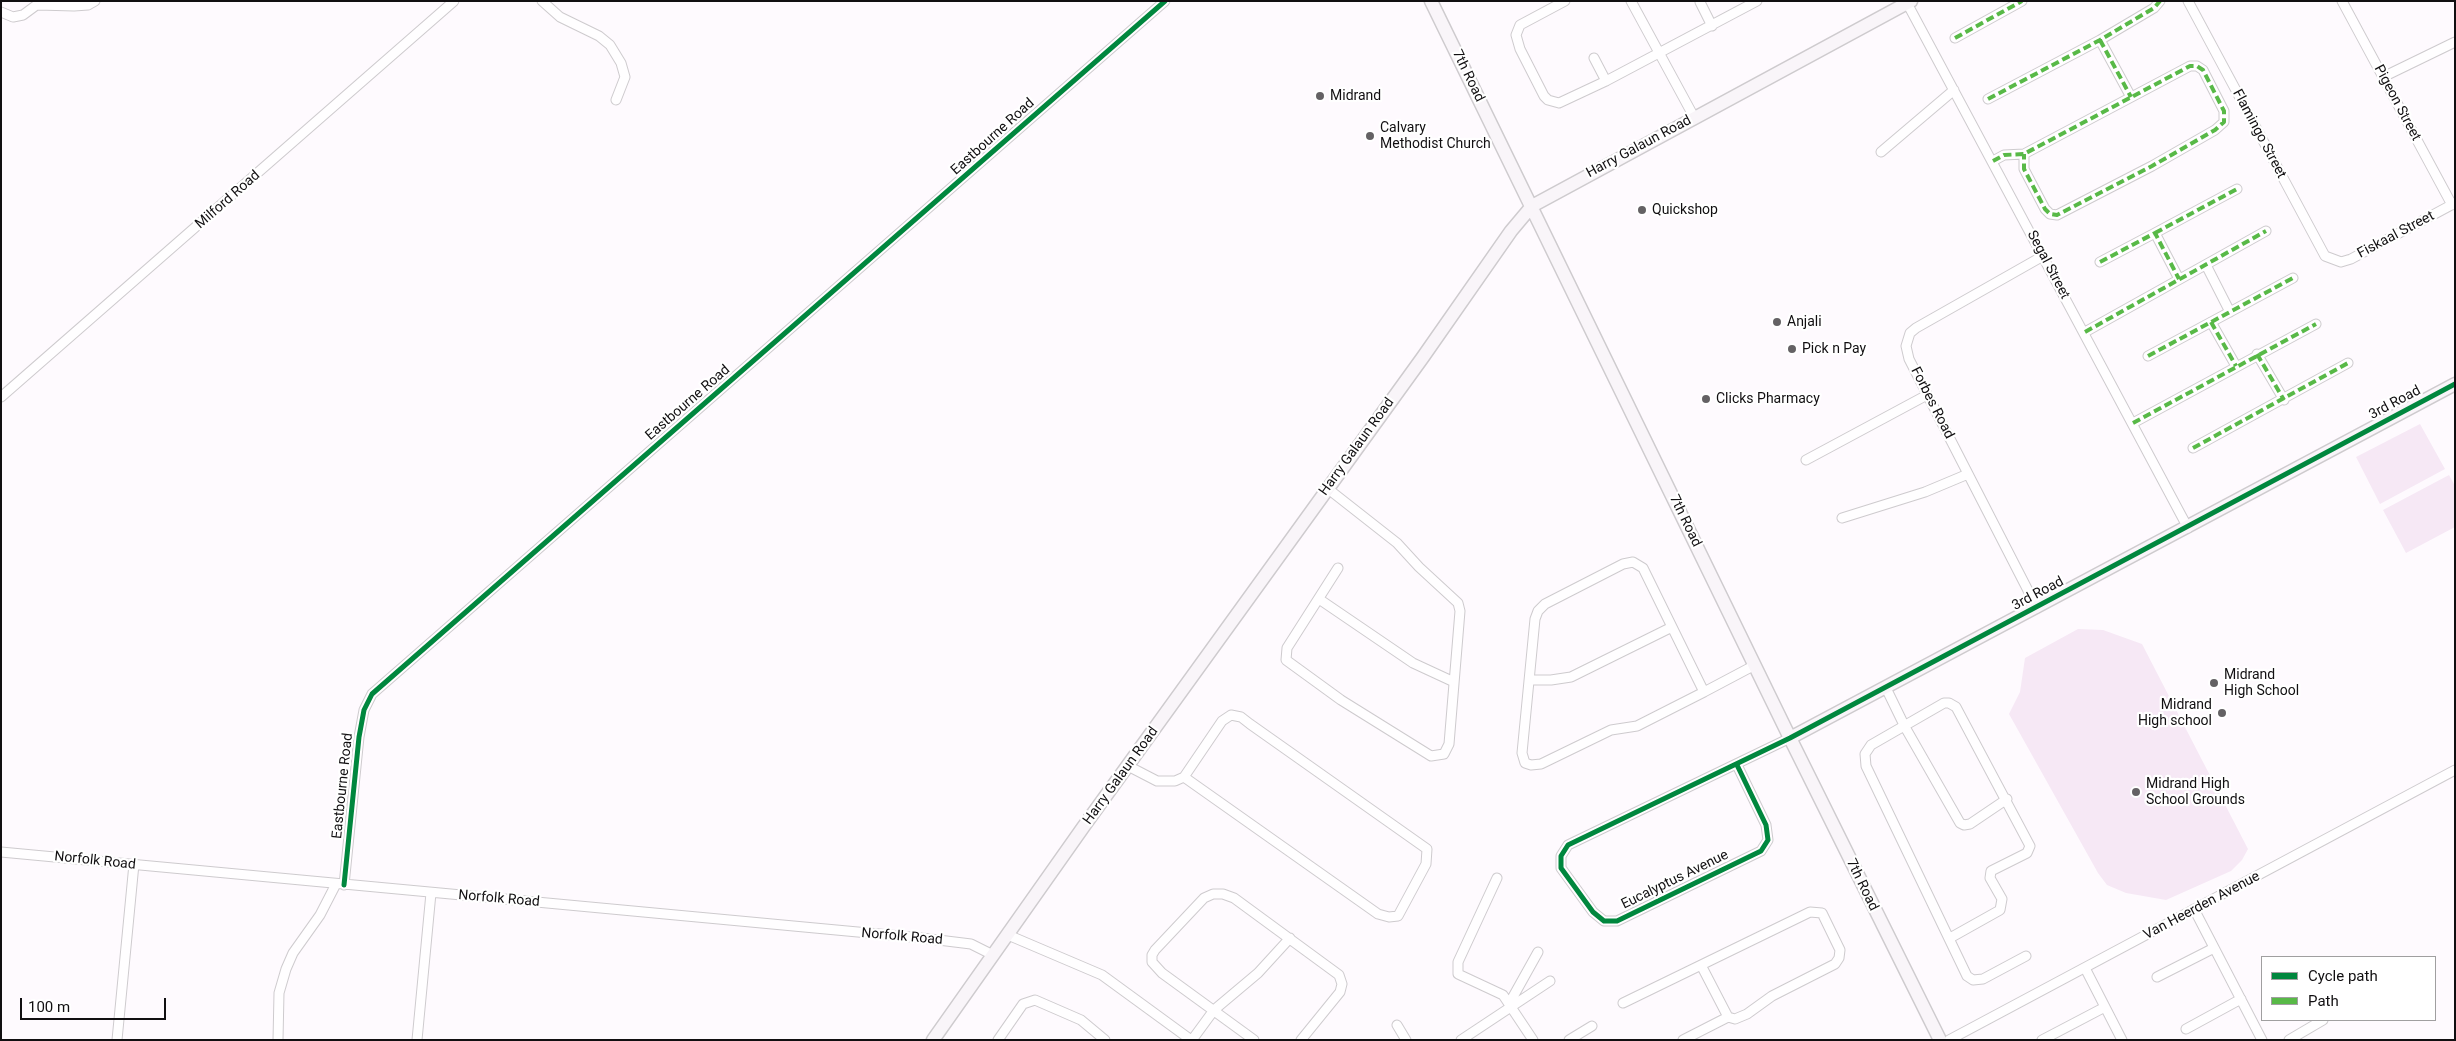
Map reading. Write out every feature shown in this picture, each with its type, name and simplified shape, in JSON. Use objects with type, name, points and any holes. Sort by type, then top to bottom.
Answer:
[{"type":"street","points":[[1,12],[14,17],[23,15],[40,3],[74,6],[88,5],[95,1]]},
{"type":"street","name":"Milford Road","points":[[1,396],[454,1]]},
{"type":"street","points":[[542,1],[560,18],[599,36],[615,52],[622,62],[624,77],[616,100]]},
{"type":"street","name":"Eastbourne Road","points":[[340,884],[360,729],[364,710],[372,694],[1165,1]]},
{"type":"street","name":"7th Road","points":[[1431,1],[1790,738],[1940,1040]]},
{"type":"street","points":[[1565,1],[1520,25],[1516,35],[1520,49],[1544,96],[1553,102],[1566,102],[1756,1]]},
{"type":"street","points":[[1631,1],[1694,117]]},
{"type":"street","points":[[1955,38],[2022,1]]},
{"type":"street","points":[[1988,99],[2100,40],[2154,8],[2160,1]]},
{"type":"street","name":"Flamingo Street","points":[[2188,1],[2319,248],[2325,256],[2336,261]]},
{"type":"street","name":"Pigeon Street","points":[[2342,1],[2453,204]]},
{"type":"street","points":[[1700,2],[1712,26]]},
{"type":"street","name":"Harry Galaun Road","points":[[933,1040],[1327,488],[1423,357],[1511,231],[1532,206],[1909,2]]},
{"type":"street","name":"Segal Street","points":[[1909,2],[1992,162],[2188,528]]},
{"type":"street","points":[[2100,40],[2131,97]]},
{"type":"street","points":[[2383,77],[2455,42]]},
{"type":"street","points":[[1594,58],[1606,81]]},
{"type":"street","points":[[1992,162],[2004,155],[2024,154],[2185,68],[2197,66],[2203,70],[2224,111],[2224,118],[2215,130],[2152,166],[2056,214],[2050,214],[2045,209],[2024,169],[2024,154]]},
{"type":"street","points":[[1880,152],[1954,90]]},
{"type":"street","points":[[2100,262],[2237,189]]},
{"type":"street","name":"Fiskaal Street","points":[[2336,261],[2351,259],[2453,204]]},
{"type":"street","points":[[2084,332],[2266,231]]},
{"type":"street","points":[[2155,233],[2178,279]]},
{"type":"street","name":"Forbes Road","points":[[2037,608],[1927,395],[1907,353],[1906,346],[1910,333],[2043,256]]},
{"type":"street","points":[[2206,265],[2230,312]]},
{"type":"street","points":[[2148,356],[2292,278]]},
{"type":"street","points":[[2211,322],[2236,366]]},
{"type":"street","points":[[2133,423],[2257,354],[2316,324]]},
{"type":"street","points":[[2257,354],[2284,400]]},
{"type":"street","points":[[2193,448],[2284,400],[2348,363]]},
{"type":"street","name":"3rd Road","points":[[1790,738],[2188,528],[2455,384]]},
{"type":"street","points":[[1806,460],[1927,395]]},
{"type":"street","points":[[1842,518],[1925,492],[1968,474]]},
{"type":"street","points":[[1327,488],[1397,543],[1419,567],[1455,598],[1460,611],[1454,682],[1447,750],[1440,756],[1431,756],[1341,700],[1286,660],[1287,648],[1338,568]]},
{"type":"street","points":[[1704,692],[1643,568],[1633,562],[1623,564],[1541,607],[1535,619],[1522,757],[1525,764],[1531,766],[1541,764],[1611,730],[1637,726],[1704,692],[1755,665]]},
{"type":"street","points":[[1319,599],[1413,663],[1454,682]]},
{"type":"street","points":[[1530,680],[1551,680],[1571,677],[1672,627]]},
{"type":"street","points":[[1886,688],[1904,727],[1962,825],[1970,824],[2007,800]]},
{"type":"street","points":[[1950,938],[2000,910],[2003,901],[1991,882],[1989,876],[1991,871],[2029,851],[2027,837],[1956,707],[1944,703],[1871,745],[1865,754],[1866,766],[1967,976],[1973,980],[1983,979],[2026,956]]},
{"type":"street","points":[[1128,766],[1157,781],[1175,781],[1184,777],[1222,721],[1231,715],[1241,717],[1424,846],[1428,854],[1426,864],[1402,913],[1395,917],[1378,914],[1184,777]]},
{"type":"street","name":"Eucalyptus Avenue","points":[[1737,765],[1766,825],[1768,840],[1761,851],[1617,921],[1604,921],[1593,912],[1561,868],[1561,856],[1568,845],[1790,738]]},
{"type":"street","name":"Van Heerden Avenue","points":[[1949,1040],[2455,770]]},
{"type":"street","name":"Norfolk Road","points":[[1,852],[963,942],[993,955]]},
{"type":"street","points":[[117,1040],[134,864]]},
{"type":"street","points":[[1497,878],[1458,962],[1457,970],[1460,976],[1502,995],[1533,1040]]},
{"type":"street","points":[[278,1040],[279,993],[286,970],[293,953],[340,884]]},
{"type":"street","points":[[417,1040],[431,893]]},
{"type":"street","points":[[1254,1040],[1162,973],[1155,967],[1152,959],[1154,950],[1204,898],[1216,894],[1234,898],[1339,976],[1342,984],[1340,992],[1301,1040]]},
{"type":"street","points":[[2194,910],[2262,1040]]},
{"type":"street","points":[[1622,1002],[1810,912],[1818,911],[1824,916],[1840,950],[1840,958],[1835,964],[1772,996],[1747,1014],[1735,1019],[1728,1017],[1688,1039]]},
{"type":"street","points":[[1008,935],[1102,975],[1191,1040],[1214,1010],[1258,973],[1290,938]]},
{"type":"street","points":[[2157,977],[2214,948]]},
{"type":"street","points":[[1510,1005],[1538,952]]},
{"type":"street","points":[[1701,965],[1728,1017]]},
{"type":"street","points":[[2085,968],[2122,1040]]},
{"type":"street","points":[[1461,1040],[1510,1005],[1550,982]]},
{"type":"street","points":[[2186,1029],[2241,999]]},
{"type":"street","points":[[998,1040],[1023,1004],[1035,1000],[1081,1020],[1105,1040]]},
{"type":"street","points":[[2042,1040],[2105,1007]]},
{"type":"street","points":[[2289,1040],[2321,1021]]},
{"type":"street","points":[[1397,1025],[1406,1040]]},
{"type":"street","points":[[1569,1040],[1592,1026]]},
{"type":"shaded area","points":[[2420,424],[2445,469],[2380,504],[2356,457]]},
{"type":"shaded area","points":[[2449,475],[2455,486],[2455,527],[2406,553],[2383,510]]},
{"type":"shaded area","name":"Midrand High School Grounds","points":[[2078,629],[2103,630],[2142,644],[2248,849],[2242,860],[2231,871],[2166,900],[2126,893],[2107,885],[2098,873],[2009,714],[2020,692],[2025,658]]},
{"type":"marked path","points":[[1955,38],[2022,1]]},
{"type":"marked path","points":[[1988,99],[2100,40],[2154,8],[2160,1]]},
{"type":"marked path","points":[[2100,40],[2131,97]]},
{"type":"marked path","points":[[1993,161],[2004,155],[2024,154],[2190,66],[2197,66],[2203,70],[2224,111],[2224,122],[2215,130],[2152,166],[2057,215],[2050,214],[2045,209],[2024,169],[2024,154]]},
{"type":"marked path","points":[[2155,233],[2237,189]]},
{"type":"marked path","points":[[2085,332],[2266,231]]},
{"type":"marked path","points":[[2100,262],[2155,233],[2179,279]]},
{"type":"marked path","points":[[2148,356],[2293,278]]},
{"type":"marked path","points":[[2211,322],[2236,366]]},
{"type":"marked path","points":[[2133,423],[2316,324]]},
{"type":"marked path","points":[[2257,354],[2284,400]]},
{"type":"marked path","points":[[2193,448],[2348,363]]},
{"type":"cycle path","points":[[344,885],[359,737],[364,710],[372,694],[1165,1]]},
{"type":"cycle path","points":[[1737,765],[1766,825],[1768,840],[1761,851],[1617,921],[1604,921],[1593,912],[1561,868],[1561,856],[1568,845],[1790,738],[2455,384]]},
{"type":"place","name":"Midrand","points":[[1320,96]]},
{"type":"place","name":"Calvary Methodist Church","points":[[1370,136]]},
{"type":"place","name":"Quickshop","points":[[1642,210]]},
{"type":"place","name":"Anjali","points":[[1777,322]]},
{"type":"place","name":"Pick n Pay","points":[[1792,349]]},
{"type":"place","name":"Clicks Pharmacy","points":[[1706,399]]},
{"type":"place","name":"Midrand High School","points":[[2214,683]]},
{"type":"place","name":"Midrand High school","points":[[2222,713]]},
{"type":"place","name":"Midrand High School Grounds","points":[[2136,792]]}]
